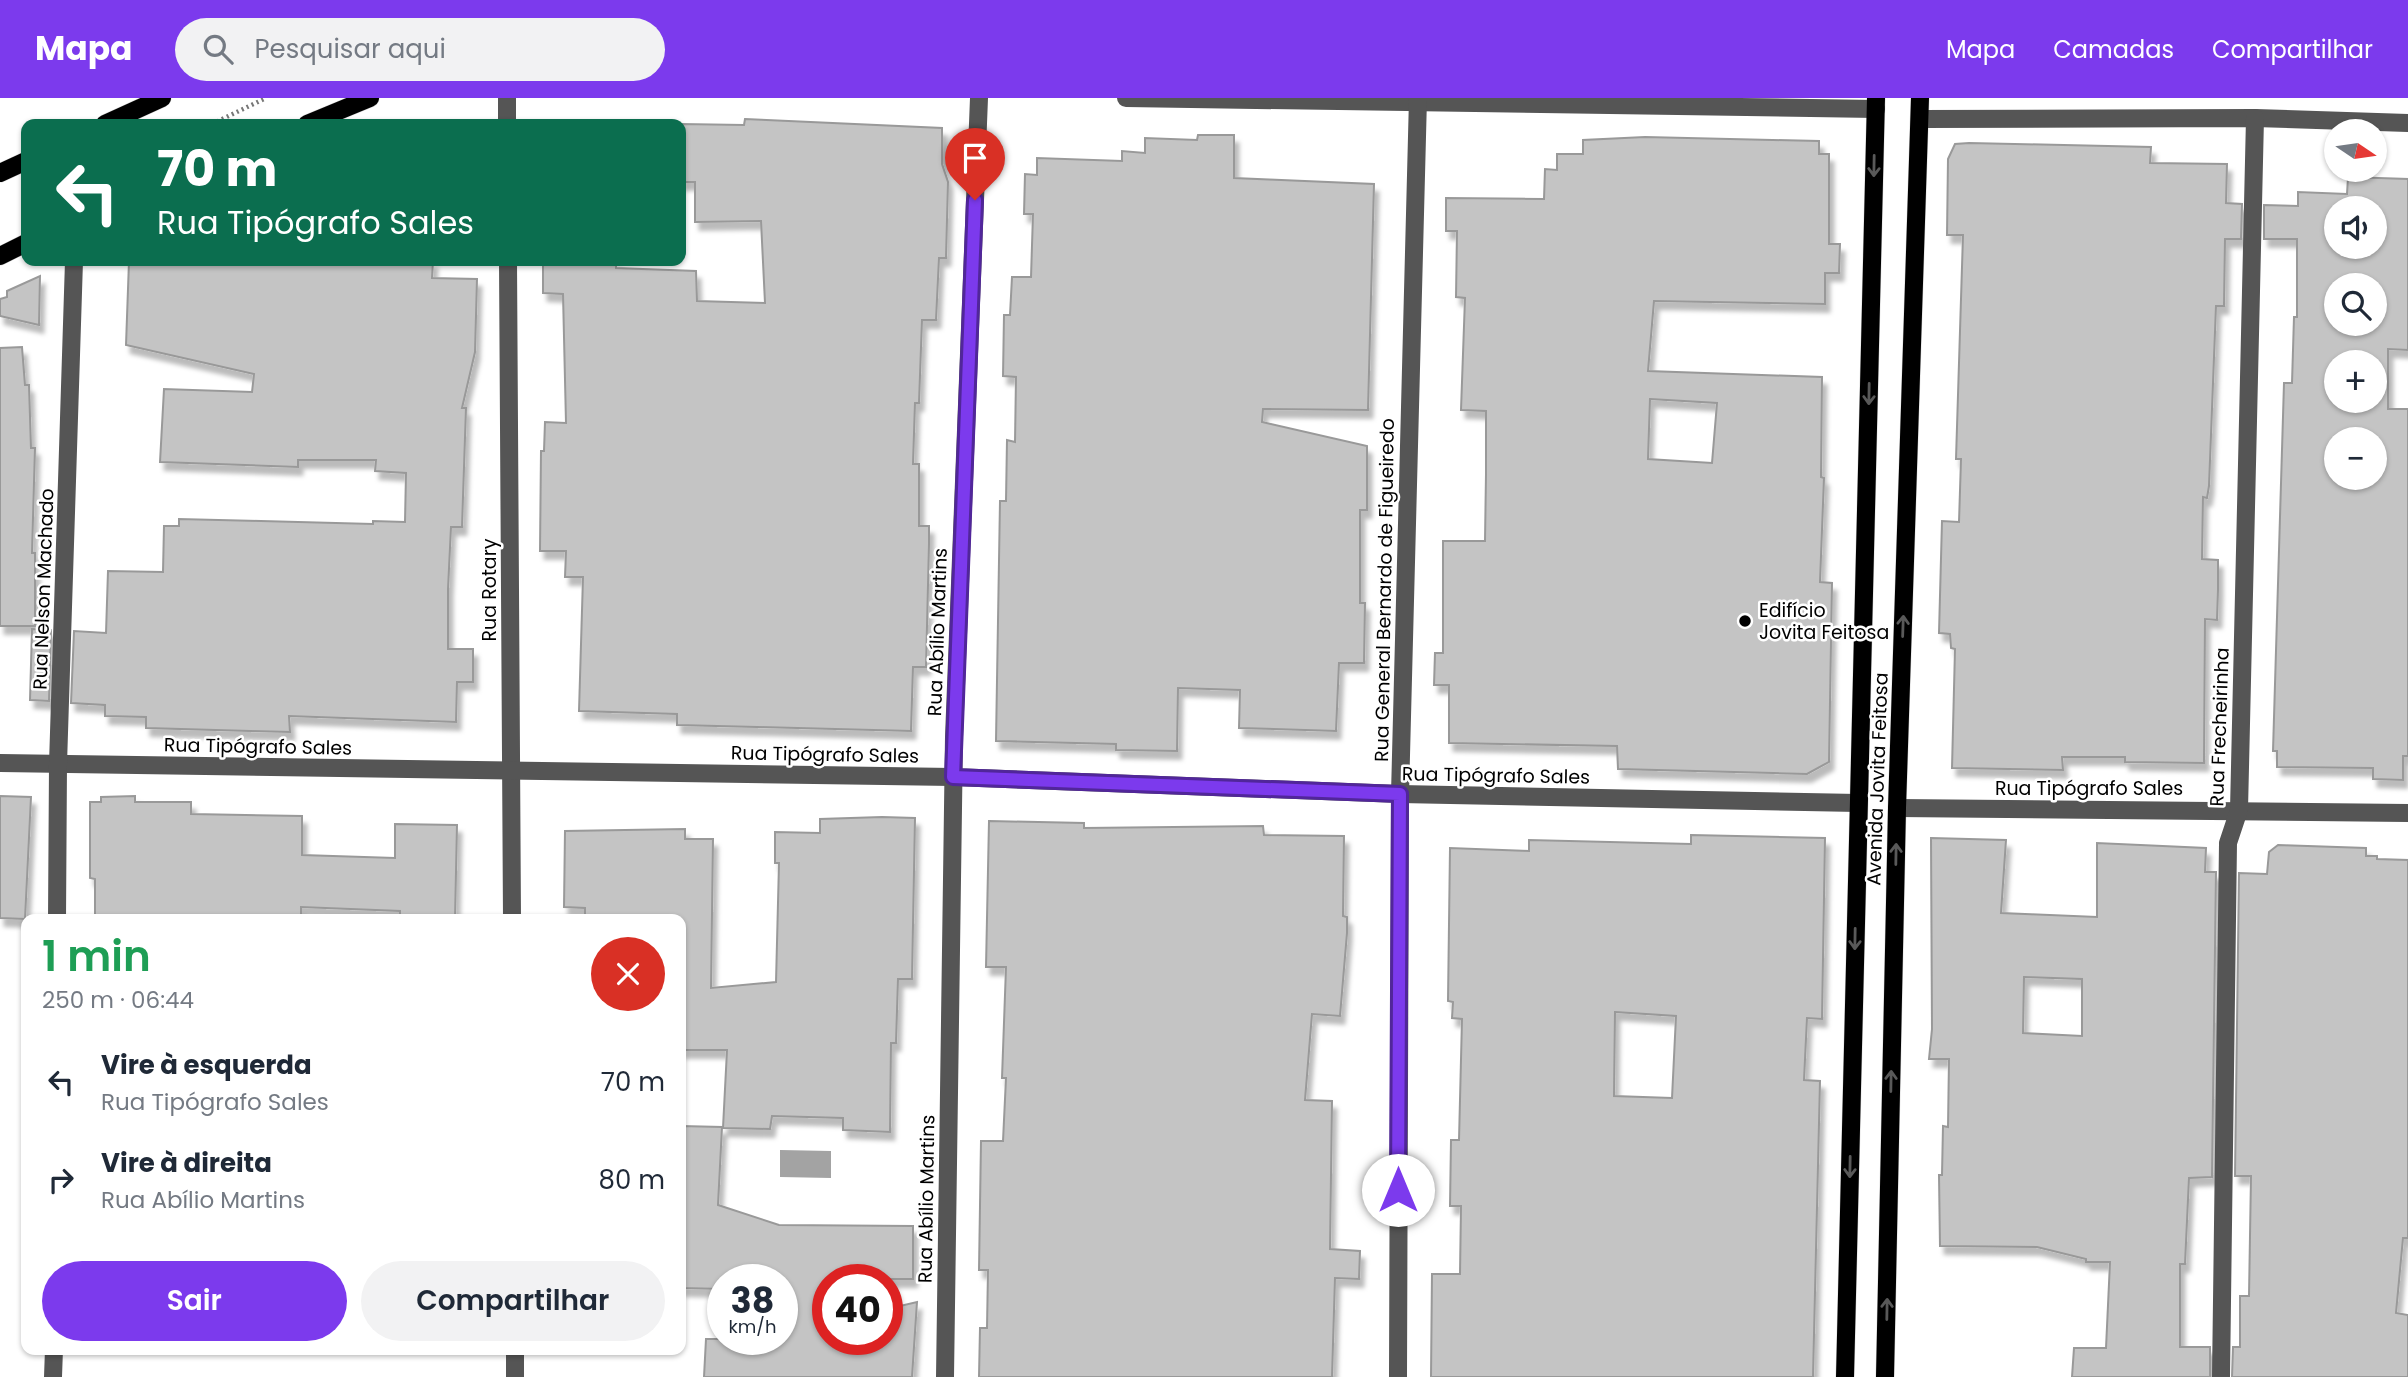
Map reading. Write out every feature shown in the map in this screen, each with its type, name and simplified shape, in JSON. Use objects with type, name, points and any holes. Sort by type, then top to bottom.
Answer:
[{"type":"main road","points":[[116,119],[162,98]]},
{"type":"main road","points":[[319,119],[370,98]]},
{"type":"main road","name":"Avenida Jovita Feitosa","points":[[1885,1377],[1897,808],[1920,98]]},
{"type":"main road","name":"Avenida Jovita Feitosa","points":[[1845,1377],[1876,104]]},
{"type":"main road","points":[[0,173],[21,163]]},
{"type":"main road","points":[[0,256],[21,246]]},
{"type":"street","points":[[507,98],[507,119]]},
{"type":"street","name":"Rua Abílio Martins","points":[[945,1377],[953,777],[979,98]]},
{"type":"street","points":[[1126,98],[1876,104]]},
{"type":"street","name":"Rua General Bernardo de Figueiredo","points":[[1398,1377],[1400,794],[1418,100]]},
{"type":"street","points":[[1920,119],[2255,118],[2408,123]]},
{"type":"street","name":"Rua Frecheirinha","points":[[2221,1377],[2228,843],[2239,810],[2255,118]]},
{"type":"street","name":"Rua Nelson Machado","points":[[57,914],[58,764],[74,266]]},
{"type":"street","name":"Rua Rotary","points":[[508,266],[512,914]]},
{"type":"street","name":"Rua Tipógrafo Sales","points":[[0,763],[953,777],[1400,794],[1858,803]]},
{"type":"street","name":"Rua Tipógrafo Sales","points":[[1897,808],[2408,813]]},
{"type":"street","points":[[54,1355],[54,1377]]},
{"type":"street","points":[[515,1355],[515,1377]]},
{"type":"path","points":[[222,119],[266,98]]},
{"type":"shaded area","points":[[780,1150],[831,1151],[831,1178],[780,1177]]},
{"type":"building","points":[[745,119],[942,128],[942,164],[948,182],[946,258],[939,258],[936,320],[922,320],[919,403],[915,403],[913,464],[919,464],[919,526],[929,526],[929,544],[926,667],[913,667],[911,731],[677,725],[677,714],[579,711],[583,577],[565,577],[566,551],[540,551],[541,451],[544,451],[545,422],[566,423],[563,294],[543,293],[543,266],[616,266],[696,271],[697,301],[765,303],[761,221],[695,222],[695,182],[686,182],[686,124],[744,125]]},
{"type":"building","points":[[1198,135],[1234,135],[1234,178],[1374,184],[1368,410],[1263,409],[1262,422],[1367,446],[1367,510],[1360,510],[1360,603],[1365,603],[1364,663],[1339,663],[1336,731],[1239,728],[1240,690],[1178,688],[1177,751],[1116,750],[1116,744],[996,741],[1000,501],[1006,501],[1007,440],[1015,442],[1016,377],[1003,376],[1004,315],[1010,315],[1012,277],[1031,277],[1033,214],[1024,214],[1025,174],[1037,175],[1037,158],[1122,161],[1122,151],[1145,153],[1145,138],[1197,140]]},
{"type":"building","points":[[1645,137],[1819,141],[1819,154],[1829,154],[1829,244],[1840,244],[1839,273],[1825,273],[1825,304],[1654,301],[1648,371],[1822,377],[1821,477],[1824,478],[1820,582],[1832,583],[1829,762],[1807,774],[1618,769],[1617,746],[1449,743],[1449,685],[1434,685],[1435,653],[1443,653],[1443,541],[1485,541],[1486,411],[1461,410],[1465,298],[1456,297],[1457,231],[1446,231],[1446,198],[1544,199],[1545,169],[1557,170],[1557,154],[1583,154],[1583,140]],"holes":[[[1650,399],[1717,403],[1712,463],[1648,459]]]},
{"type":"building","points":[[1955,144],[2151,147],[2150,163],[2227,164],[2226,203],[2242,204],[2241,239],[2225,239],[2224,306],[2216,306],[2209,486],[2207,498],[2203,497],[2202,559],[2218,560],[2218,590],[2217,620],[2205,619],[2204,763],[2125,762],[2125,757],[2062,757],[2063,770],[1952,768],[1955,649],[1951,648],[1950,634],[1939,633],[1942,521],[1959,522],[1961,459],[1956,459],[1963,235],[1947,235],[1948,159]]},
{"type":"building","points":[[2408,179],[2408,350],[2388,349],[2388,409],[2408,409],[2408,756],[2403,756],[2403,780],[2373,779],[2373,768],[2277,767],[2277,751],[2273,751],[2284,383],[2292,383],[2294,317],[2297,317],[2297,239],[2264,239],[2264,205],[2298,206],[2298,192],[2347,194],[2348,182]]},
{"type":"building","points":[[129,266],[433,266],[432,278],[477,279],[475,352],[462,408],[466,408],[462,527],[451,527],[448,589],[448,649],[473,649],[473,682],[457,682],[456,722],[289,716],[290,732],[146,728],[146,717],[105,716],[105,705],[71,703],[74,631],[106,633],[108,571],[163,572],[164,526],[179,526],[179,519],[373,524],[373,521],[405,522],[406,473],[375,471],[376,460],[298,460],[298,467],[160,462],[164,389],[252,392],[254,374],[126,345]]},
{"type":"building","points":[[40,276],[39,325],[0,316],[0,299],[7,297],[7,291]]},
{"type":"building","points":[[22,347],[25,385],[29,385],[31,448],[35,448],[32,553],[35,553],[35,626],[0,626],[0,348]]},
{"type":"building","points":[[32,629],[51,630],[49,701],[30,700]]},
{"type":"building","points":[[0,796],[31,797],[25,914],[21,914],[21,919],[0,918]]},
{"type":"building","points":[[135,796],[135,802],[191,802],[191,814],[302,816],[302,855],[395,858],[395,824],[457,825],[455,914],[400,914],[400,911],[301,907],[301,914],[95,914],[95,879],[90,878],[90,802],[101,802],[101,797]]},
{"type":"building","points":[[915,818],[912,979],[898,979],[896,1043],[891,1043],[890,1132],[843,1130],[843,1118],[772,1116],[770,1129],[723,1128],[727,1050],[686,1050],[686,914],[585,914],[585,908],[564,907],[565,831],[685,829],[685,839],[713,839],[711,988],[776,982],[779,863],[775,863],[775,832],[820,833],[820,819]]},
{"type":"building","points":[[989,821],[1084,823],[1084,828],[1263,826],[1264,835],[1344,836],[1343,916],[1347,917],[1347,933],[1340,1016],[1312,1014],[1305,1100],[1332,1101],[1330,1249],[1360,1251],[1359,1279],[1335,1278],[1332,1377],[979,1377],[980,1328],[987,1328],[988,1270],[979,1270],[981,1141],[1003,1141],[1006,1078],[1002,1078],[1006,967],[986,967]]},
{"type":"building","points":[[1691,835],[1825,838],[1822,1019],[1807,1018],[1804,1080],[1820,1081],[1813,1377],[1431,1377],[1432,1274],[1460,1274],[1461,1206],[1450,1206],[1451,1140],[1459,1140],[1462,1019],[1452,1018],[1453,1002],[1448,1001],[1450,848],[1529,851],[1529,840],[1691,844]],"holes":[[[1615,1012],[1676,1016],[1672,1098],[1614,1096]]]},
{"type":"building","points":[[1931,838],[2006,840],[2001,913],[2097,917],[2097,843],[2206,848],[2205,872],[2216,872],[2212,1177],[2189,1178],[2185,1264],[2180,1264],[2180,1347],[2210,1347],[2210,1377],[2072,1377],[2074,1348],[2106,1348],[2110,1262],[2086,1262],[2086,1259],[2037,1247],[1940,1246],[1939,1175],[1942,1175],[1943,1126],[1948,1127],[1949,1059],[1929,1059],[1932,1029]],"holes":[[[2024,977],[2082,979],[2082,1036],[2023,1033]]]},
{"type":"building","points":[[2278,845],[2366,848],[2366,856],[2408,860],[2408,1238],[2403,1238],[2396,1313],[2408,1315],[2408,1377],[2232,1377],[2233,1347],[2240,1347],[2240,1296],[2249,1296],[2251,1176],[2235,1176],[2239,873],[2267,874],[2269,852]]},
{"type":"building","points":[[686,1126],[722,1127],[718,1205],[779,1225],[913,1226],[913,1279],[903,1279],[903,1264],[812,1264],[812,1355],[903,1355],[903,1305],[917,1302],[912,1377],[704,1377],[706,1339],[707,1355],[798,1355],[798,1264],[707,1264],[707,1289],[686,1288]]},
{"type":"place","name":"Edifício Jovita Feitosa","points":[[1745,621]]},
{"type":"route","points":[[975,200],[953,777],[1400,794],[1398,1190]]}]
